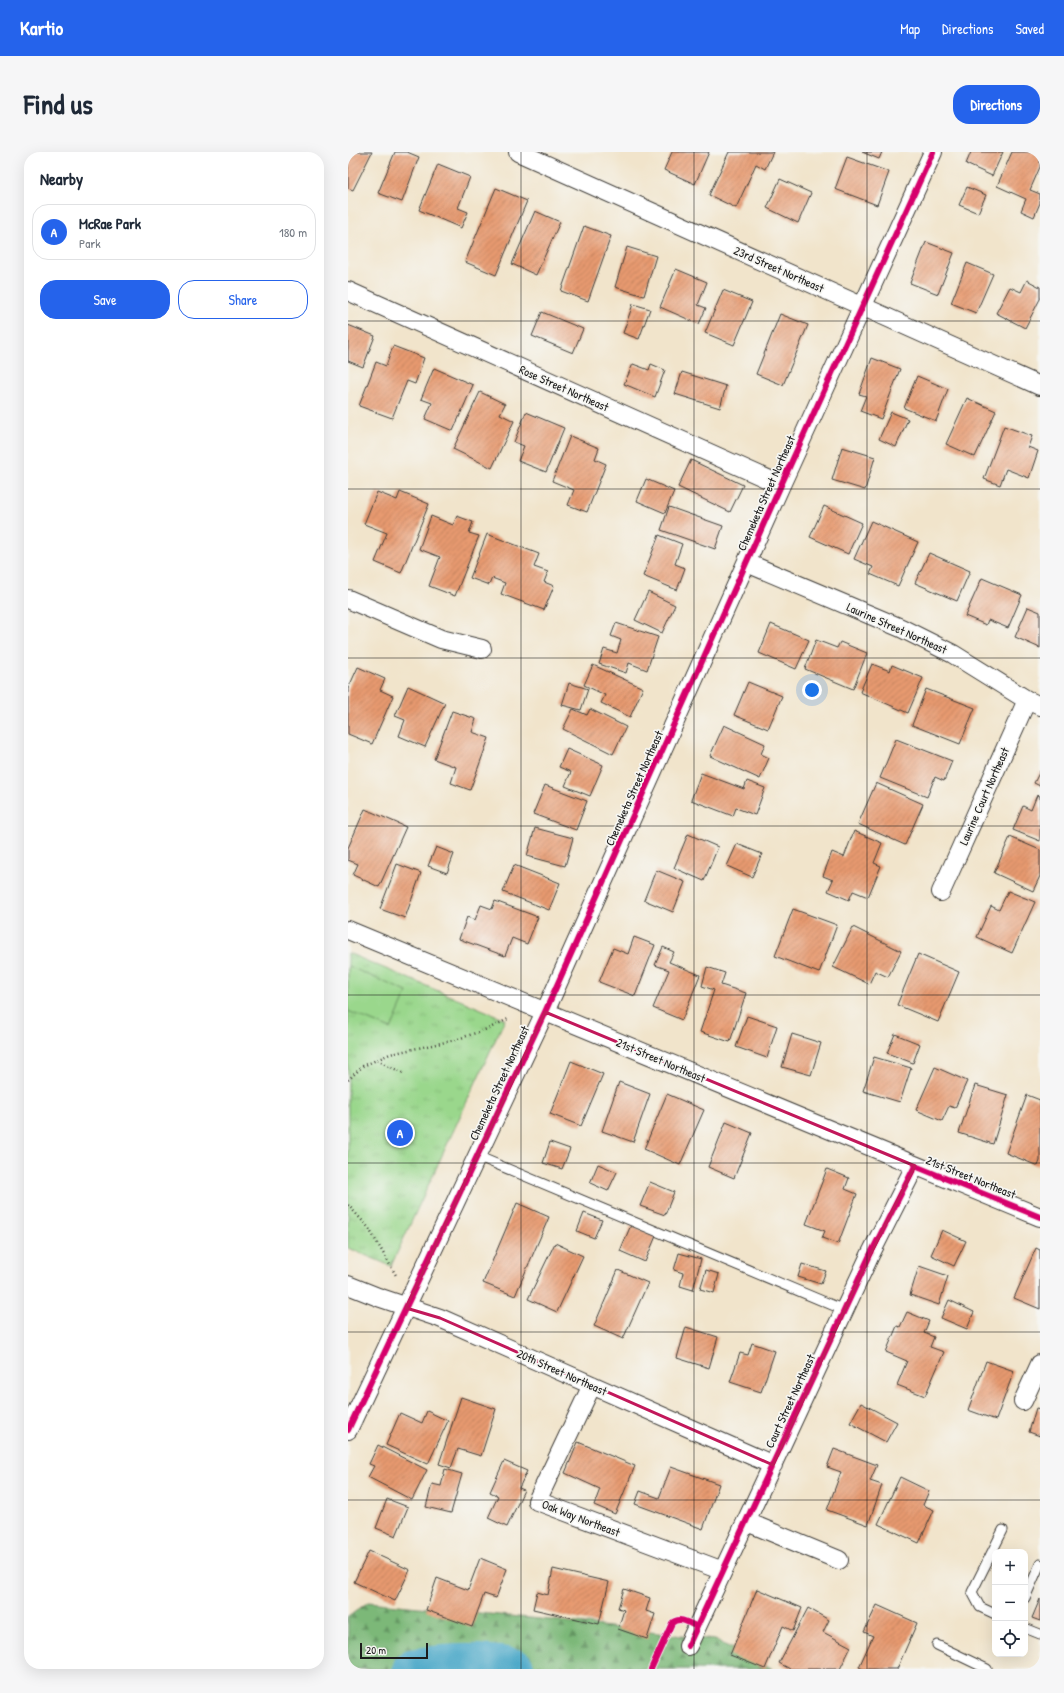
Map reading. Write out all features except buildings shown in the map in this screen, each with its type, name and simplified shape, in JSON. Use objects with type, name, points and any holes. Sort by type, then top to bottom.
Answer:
[{"type":"street","name":"23rd Street Northeast","points":[[518,152],[1040,386]]},
{"type":"street","name":"Chemeketa Street Northeast","points":[[348,1430],[477,1156],[539,1009],[747,564],[781,485],[933,152]]},
{"type":"street","name":"Rose Street Northeast","points":[[348,291],[781,485]]},
{"type":"street","name":"Laurine Street Northeast","points":[[747,564],[900,628],[953,654],[1034,703]]},
{"type":"street","points":[[348,599],[441,639],[482,649]]},
{"type":"street","name":"Laurine Court Northeast","points":[[941,892],[1034,703]]},
{"type":"street","name":"21st Street Northeast","points":[[348,930],[1040,1217]]},
{"type":"street","name":"Court Street Northeast","points":[[688,1646],[870,1255],[915,1166]]},
{"type":"street","name":"20th Street Northeast","points":[[348,1285],[406,1308],[440,1318],[773,1465]]},
{"type":"street","points":[[1023,1401],[1040,1364]]},
{"type":"street","name":"Oak Way Northeast","points":[[592,1385],[537,1501],[723,1572]]},
{"type":"street","points":[[747,1522],[839,1560]]},
{"type":"lane","points":[[477,1156],[844,1310]]},
{"type":"lane","points":[[992,1613],[980,1607],[972,1592],[1003,1530]]},
{"type":"lane","points":[[1028,1591],[1040,1564]]},
{"type":"lane","points":[[1028,1629],[1040,1634]]},
{"type":"lane","points":[[937,1645],[987,1669]]},
{"type":"path","points":[[348,1080],[363,1066],[376,1059],[398,1052],[456,1040],[539,1009]]},
{"type":"path","points":[[376,1059],[405,1074]]},
{"type":"path","points":[[348,1205],[368,1227],[392,1268],[398,1279],[406,1308]]},
{"type":"highlighted area","points":[[545,1012],[915,1166],[870,1255],[773,1465],[440,1318],[406,1308]]},
{"type":"green space","points":[[348,953],[505,1019],[391,1266],[348,1248]]},
{"type":"green space","points":[[348,966],[407,992],[391,1029],[348,1011]]},
{"type":"green space","points":[[368,1602],[560,1621],[715,1640],[773,1669],[348,1669],[348,1617]]},
{"type":"waterway","points":[[413,1669],[464,1664],[489,1665],[514,1669]]},
{"type":"cycle path","points":[[348,1430],[545,1012],[781,485],[933,152]]},
{"type":"cycle path","points":[[688,1646],[870,1255],[915,1166],[1040,1217]]},
{"type":"cycle path","points":[[651,1669],[672,1623],[681,1620],[697,1627]]},
{"type":"place","name":"McRae Park","points":[[400,1133]]}]
